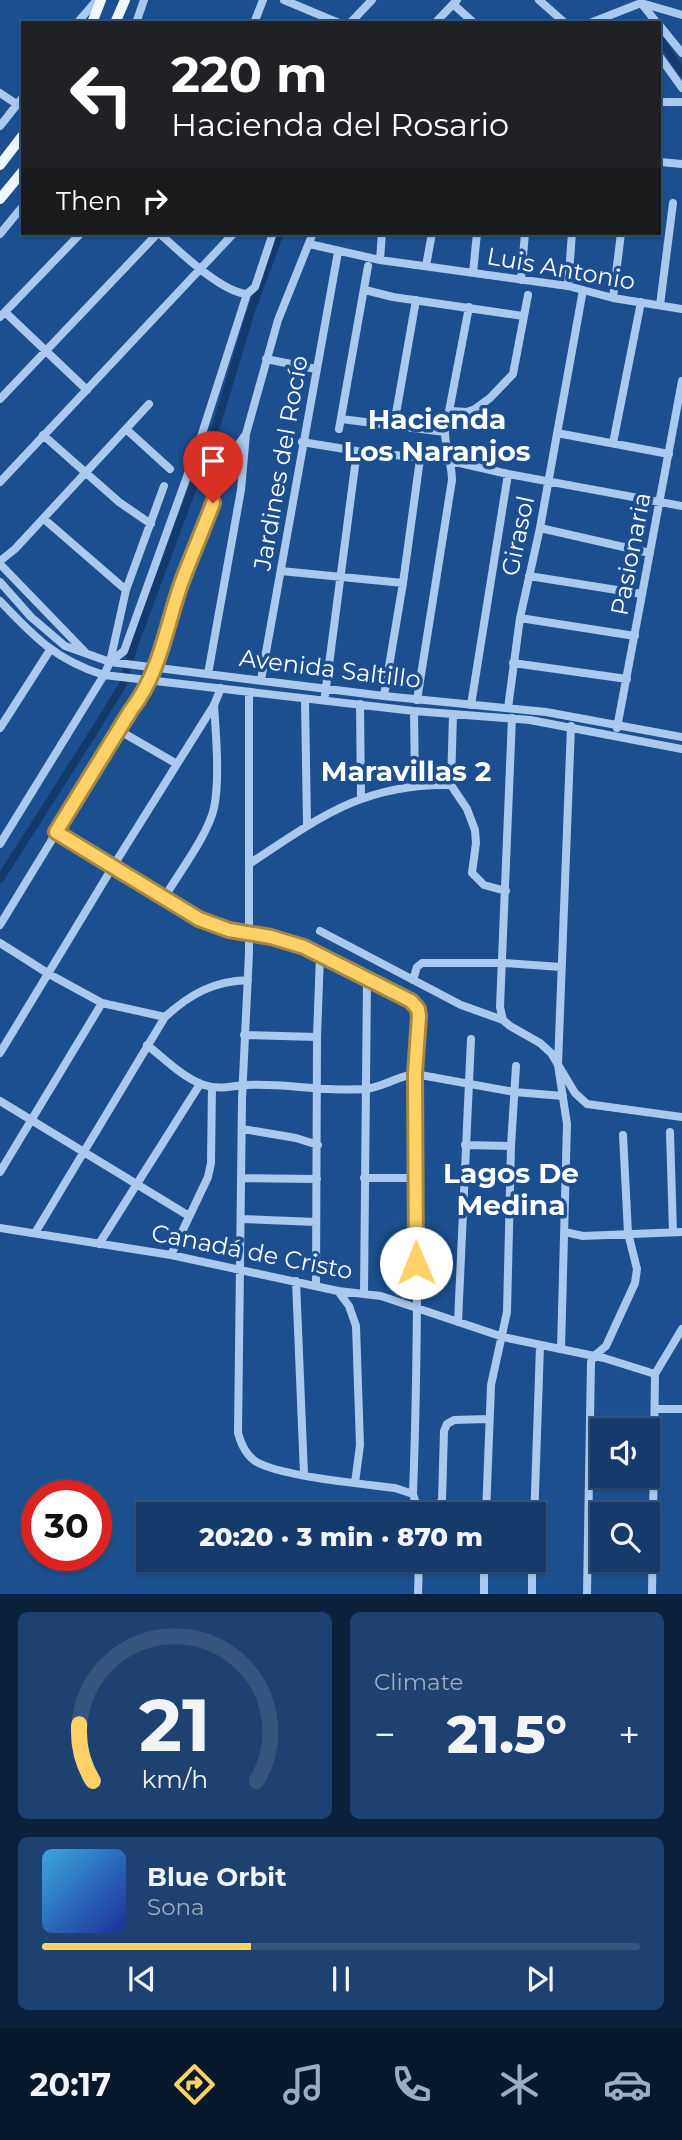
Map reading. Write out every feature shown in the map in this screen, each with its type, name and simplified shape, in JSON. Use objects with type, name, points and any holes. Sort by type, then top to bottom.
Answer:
[{"type":"main road","points":[[93,21],[99,0]]},
{"type":"main road","points":[[116,21],[125,2]]},
{"type":"main road","points":[[0,164],[21,138]]},
{"type":"main road","points":[[0,198],[21,173]]},
{"type":"street","points":[[79,21],[99,0]]},
{"type":"street","points":[[137,21],[144,0]]},
{"type":"street","points":[[255,21],[263,0]]},
{"type":"street","points":[[287,0],[334,21]]},
{"type":"street","points":[[352,21],[372,0]]},
{"type":"street","points":[[539,0],[563,21]]},
{"type":"street","points":[[437,21],[455,2],[472,21]]},
{"type":"street","points":[[639,2],[655,21]]},
{"type":"street","points":[[595,21],[639,2],[682,15]]},
{"type":"street","points":[[661,28],[682,53]]},
{"type":"street","points":[[661,58],[682,88]]},
{"type":"street","points":[[0,93],[20,101],[0,126]]},
{"type":"street","points":[[661,103],[682,102]]},
{"type":"street","points":[[661,162],[682,164]]},
{"type":"street","points":[[660,305],[673,203]]},
{"type":"street","points":[[0,234],[21,208]]},
{"type":"street","points":[[79,235],[2,314],[46,350],[87,390]]},
{"type":"street","points":[[0,399],[156,235]]},
{"type":"street","points":[[160,235],[199,268],[247,294]]},
{"type":"street","points":[[0,482],[232,235]]},
{"type":"street","points":[[110,662],[124,651],[198,446],[247,294],[255,287],[272,235]]},
{"type":"street","points":[[208,674],[241,490],[246,434],[278,320],[312,235]]},
{"type":"street","points":[[380,260],[382,235]]},
{"type":"street","points":[[426,266],[432,235]]},
{"type":"street","points":[[473,273],[477,235]]},
{"type":"street","points":[[521,280],[525,235]]},
{"type":"street","points":[[568,286],[572,235]]},
{"type":"street","points":[[612,298],[621,235]]},
{"type":"street","name":"Luis Antonio","points":[[309,244],[380,260],[568,286],[612,298],[682,309]]},
{"type":"street","name":"Jardines del Rocío","points":[[261,680],[338,252]]},
{"type":"street","points":[[339,429],[369,266]]},
{"type":"street","points":[[365,290],[523,316]]},
{"type":"street","name":"Girasol","points":[[508,708],[520,618],[540,528],[583,290]]},
{"type":"street","points":[[450,411],[467,412],[475,409],[509,378],[516,364],[528,295]]},
{"type":"street","points":[[394,425],[416,300]]},
{"type":"street","points":[[612,443],[641,302]]},
{"type":"street","points":[[417,700],[452,480],[445,432],[469,307]]},
{"type":"street","points":[[266,359],[316,369]]},
{"type":"street","name":"Pasionaria","points":[[616,735],[682,381]]},
{"type":"street","points":[[88,654],[0,563],[149,404]]},
{"type":"street","points":[[341,419],[445,432]]},
{"type":"street","points":[[126,429],[170,469]]},
{"type":"street","points":[[557,433],[669,454]]},
{"type":"street","points":[[0,925],[120,731],[153,667],[181,584],[233,452],[246,434]]},
{"type":"street","points":[[43,435],[119,502],[150,523]]},
{"type":"street","points":[[302,442],[451,461],[682,506]]},
{"type":"street","points":[[325,701],[357,451]]},
{"type":"street","points":[[384,696],[420,458]]},
{"type":"street","points":[[471,705],[508,474]]},
{"type":"street","points":[[0,844],[110,662],[126,590],[164,486]]},
{"type":"street","points":[[44,519],[126,590]]},
{"type":"street","points":[[540,528],[650,553]]},
{"type":"street","points":[[281,571],[403,583]]},
{"type":"street","points":[[529,576],[642,594]]},
{"type":"street","name":"Avenida Saltillo","points":[[0,582],[43,628],[65,646],[110,662],[417,700],[508,708],[618,724],[682,737]]},
{"type":"street","name":"Avenida Saltillo","points":[[1,603],[50,650],[84,669],[104,675],[414,711],[512,718],[571,726],[682,749]]},
{"type":"street","points":[[520,618],[635,636]]},
{"type":"street","points":[[0,728],[50,650]]},
{"type":"street","points":[[513,663],[627,679]]},
{"type":"street","points":[[0,1053],[214,705],[221,688]]},
{"type":"street","points":[[249,692],[248,980],[244,1035],[238,1433],[245,1452],[252,1459],[271,1468],[395,1488],[413,1494]]},
{"type":"street","points":[[305,699],[307,826]]},
{"type":"street","points":[[360,704],[361,798]]},
{"type":"street","points":[[164,898],[214,810],[214,705]]},
{"type":"street","points":[[414,711],[415,785]]},
{"type":"street","points":[[453,715],[451,785],[467,808],[475,830],[472,873],[484,885],[506,891]]},
{"type":"street","points":[[503,1020],[500,1007],[512,718]]},
{"type":"street","points":[[561,1349],[567,1124],[558,1065],[571,726]]},
{"type":"street","points":[[120,731],[177,764]]},
{"type":"street","points":[[249,864],[307,826],[361,798],[415,785],[451,785]]},
{"type":"street","points":[[56,832],[112,868],[213,926],[290,942],[320,954],[411,1001],[418,1009],[415,1074],[417,1308],[413,1494],[416,1502]]},
{"type":"street","points":[[320,931],[461,1005],[503,1020],[540,1043],[551,1053],[575,1093],[587,1104],[682,1117]]},
{"type":"street","points":[[0,943],[102,1003],[165,1017]]},
{"type":"street","points":[[316,1285],[320,954]]},
{"type":"street","points":[[413,981],[417,967],[422,963],[503,962],[561,967]]},
{"type":"street","points":[[364,1292],[367,979]]},
{"type":"street","points":[[35,1233],[165,1017],[188,998],[217,983],[248,980]]},
{"type":"street","points":[[0,1172],[102,1003]]},
{"type":"street","points":[[244,1035],[317,1037]]},
{"type":"street","points":[[458,1322],[471,1038]]},
{"type":"street","points":[[148,1045],[200,1084],[212,1087],[230,1088],[243,1085],[365,1090],[415,1074],[514,1092],[563,1096]]},
{"type":"street","points":[[485,1502],[488,1419],[494,1367],[503,1337],[509,1279],[511,1146],[516,1066]]},
{"type":"street","points":[[99,1244],[200,1084]]},
{"type":"street","points":[[171,1255],[204,1189],[211,1163],[212,1087]]},
{"type":"street","points":[[0,1101],[189,1216]]},
{"type":"street","points":[[243,1129],[296,1138],[318,1145]]},
{"type":"street","points":[[565,1232],[583,1236],[677,1232],[670,1132]]},
{"type":"street","points":[[587,1594],[590,1370],[594,1356],[606,1346],[635,1283],[637,1269],[628,1233],[623,1135]]},
{"type":"street","points":[[465,1145],[511,1146]]},
{"type":"street","points":[[241,1178],[317,1179]]},
{"type":"street","points":[[364,1178],[416,1178]]},
{"type":"street","points":[[241,1219],[316,1222]]},
{"type":"street","name":"Canadá de Cristo","points":[[0,1228],[171,1255],[338,1291],[364,1292],[400,1301],[503,1337],[594,1356],[654,1374]]},
{"type":"street","points":[[296,1281],[304,1474]]},
{"type":"street","points":[[338,1291],[349,1306],[356,1326],[360,1445],[355,1483]]},
{"type":"street","points":[[652,1594],[652,1480],[656,1409],[654,1374],[682,1329]]},
{"type":"street","points":[[535,1502],[540,1346]]},
{"type":"street","points":[[656,1409],[682,1409]]},
{"type":"street","points":[[440,1502],[443,1494],[444,1427],[450,1421],[488,1419]]},
{"type":"street","points":[[418,1594],[419,1572]]},
{"type":"street","points":[[484,1572],[484,1594]]},
{"type":"street","points":[[532,1572],[532,1594]]},
{"type":"waterway","points":[[661,40],[682,72]]},
{"type":"waterway","points":[[0,879],[123,684],[134,645],[218,420],[251,311],[279,235]]},
{"type":"district","name":"Hacienda Los Naranjos","points":[[437,435]]},
{"type":"district","name":"Maravillas 2","points":[[406,771]]},
{"type":"district","name":"Lagos De Medina","points":[[511,1189]]},
{"type":"route","points":[[213,503],[181,584],[156,668],[144,694],[131,710],[56,832],[112,868],[213,926],[271,937],[304,947],[411,1001],[418,1009],[415,1074],[416,1263]]}]
